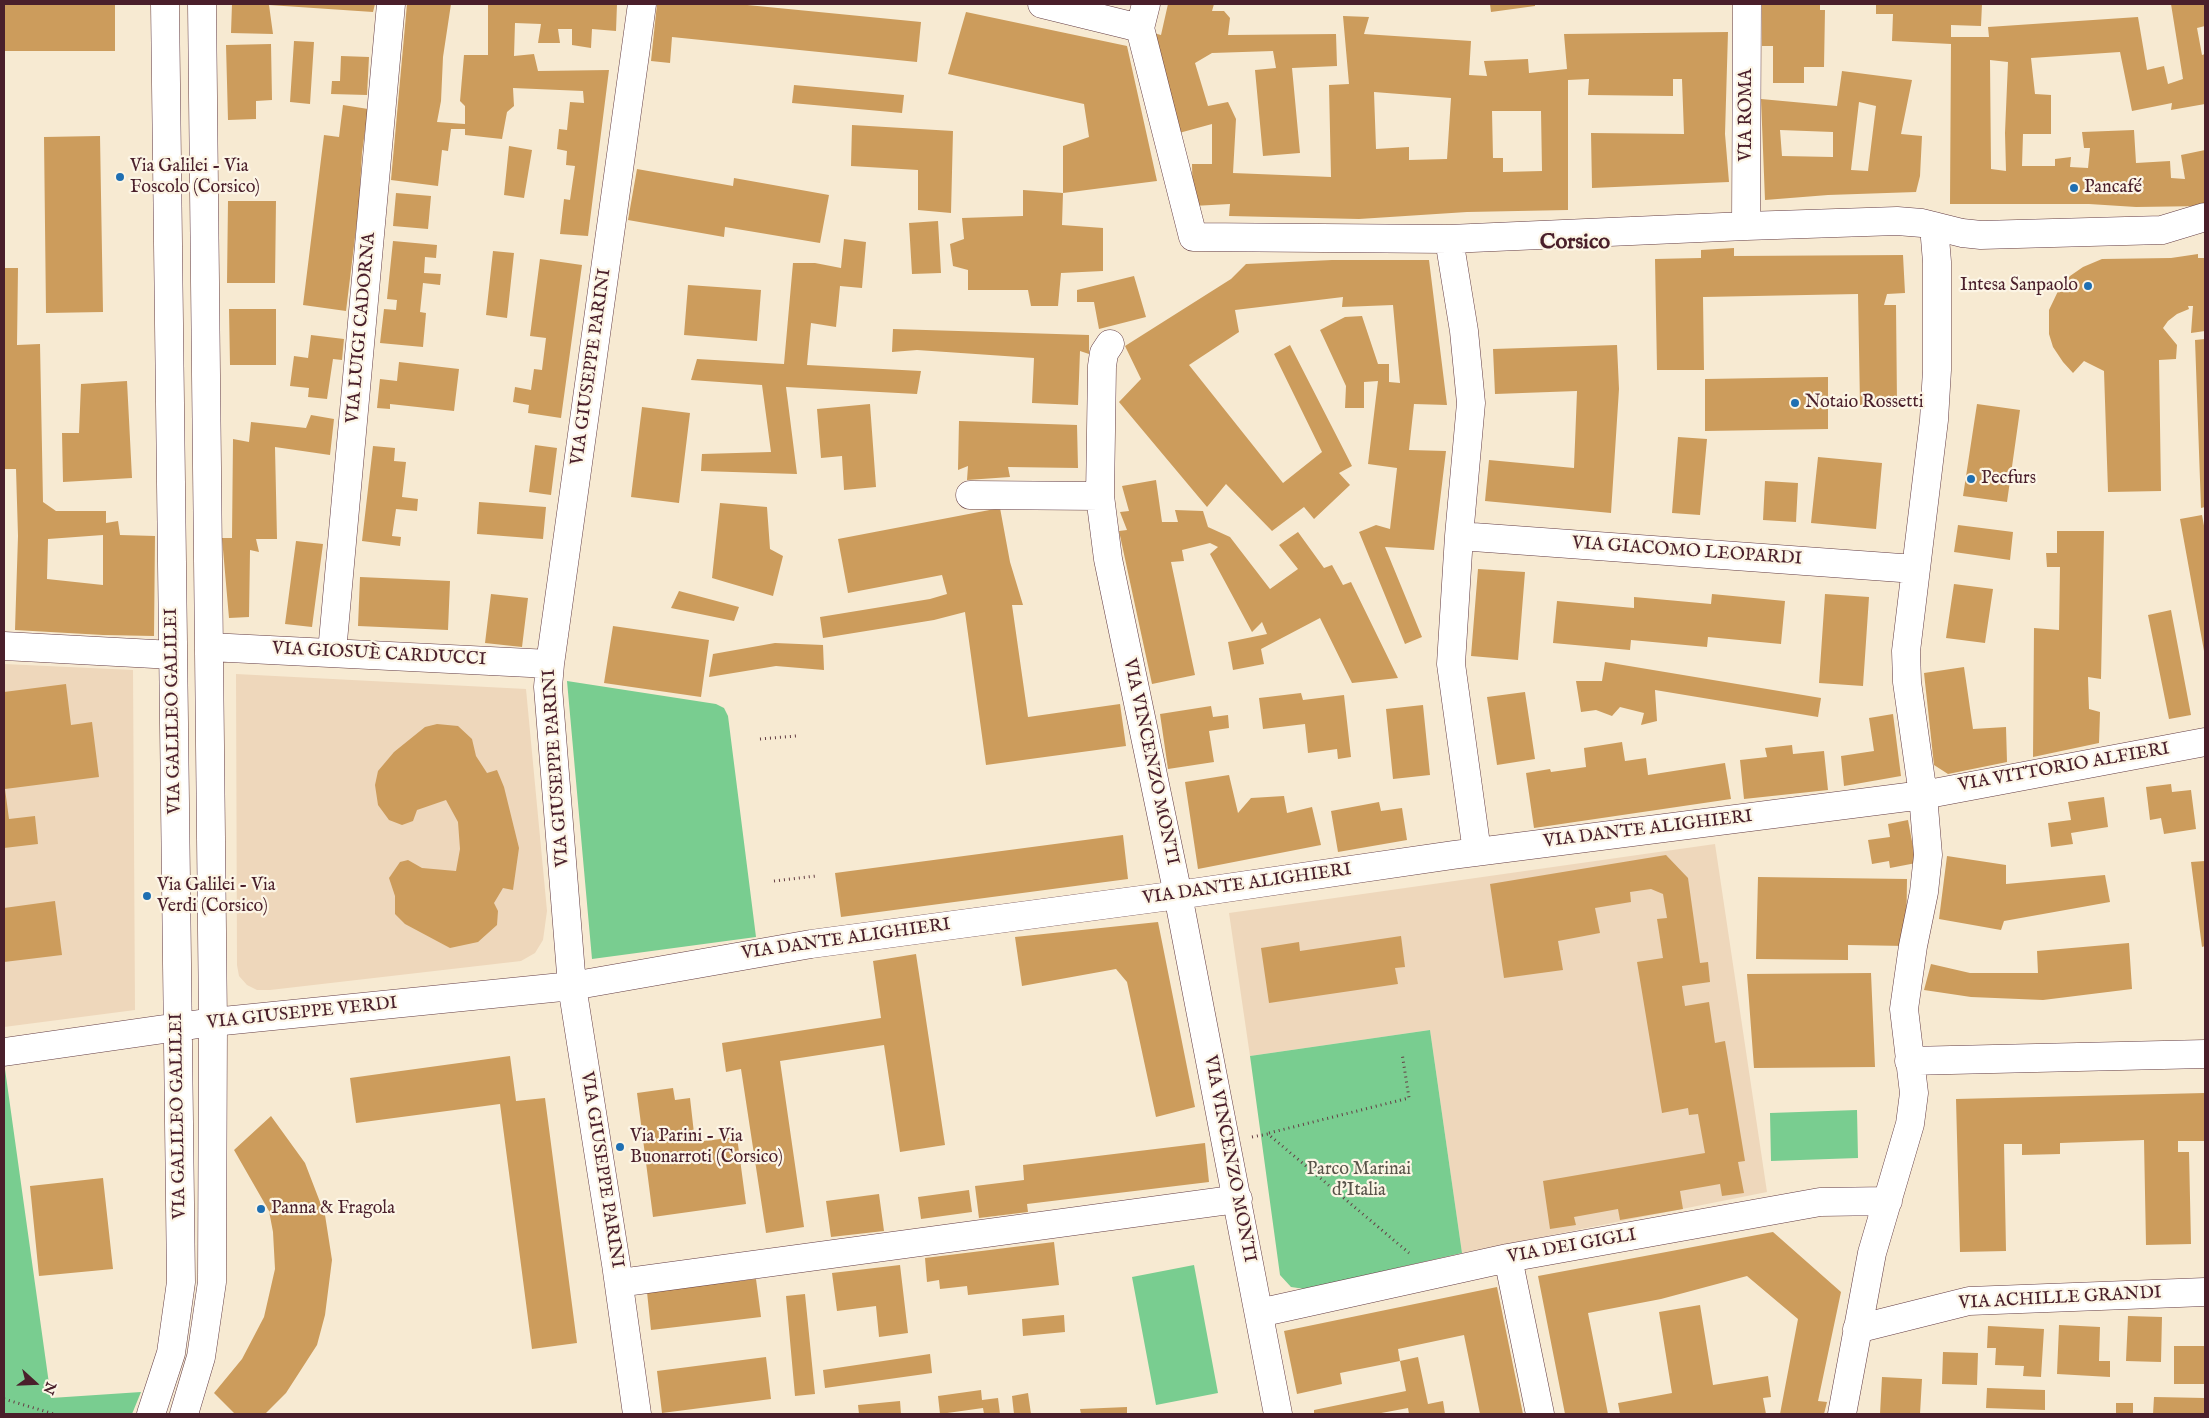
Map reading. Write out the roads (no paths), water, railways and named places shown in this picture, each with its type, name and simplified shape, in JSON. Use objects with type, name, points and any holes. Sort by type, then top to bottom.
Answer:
[{"type":"street","name":"VIA GALILEO GALILEI","points":[[151,1414],[170,1353],[181,1282],[165,4]]},
{"type":"street","name":"VIA GALILEO GALILEI","points":[[184,1414],[201,1358],[212,1282],[213,1022],[202,4]]},
{"type":"street","name":"VIA LUIGI CADORNA","points":[[332,652],[391,4]]},
{"type":"street","name":"VIA GIUSEPPE PARINI","points":[[637,1414],[619,1283],[572,986],[548,687],[642,4]]},
{"type":"street","points":[[1042,4],[1143,16],[1193,236],[1449,239],[1897,221],[1981,235],[2162,230],[2205,217]]},
{"type":"street","name":"VIA ROMA","points":[[1746,226],[1747,4]]},
{"type":"street","points":[[1842,1414],[1872,1253],[1910,1124],[1914,1093],[1904,1009],[1913,946],[1924,892],[1928,855],[1923,794],[1907,682],[1906,651],[1934,420],[1937,370],[1938,262],[1934,226]]},
{"type":"street","points":[[1449,239],[1464,332],[1471,403],[1459,536],[1451,664],[1477,852]]},
{"type":"street","name":"VIA VINCENZO MONTI","points":[[1110,344],[1104,353],[1102,366],[1100,496],[1118,611],[1178,895],[1278,1414]]},
{"type":"street","points":[[970,495],[1100,496]]},
{"type":"street","name":"VIA GIACOMO LEOPARDI","points":[[1459,536],[1915,569]]},
{"type":"street","points":[[4,646],[173,655]]},
{"type":"street","name":"VIA GIOSUÈ CARDUCCI","points":[[209,647],[550,664]]},
{"type":"street","name":"VIA VITTORIO ALFIERI","points":[[1923,794],[2205,742]]},
{"type":"street","name":"VIA DANTE ALIGHIERI","points":[[572,986],[788,947],[1178,895],[1477,852],[1923,794]]},
{"type":"street","name":"VIA GIUSEPPE VERDI","points":[[4,1052],[213,1022],[572,986]]},
{"type":"street","points":[[1909,1060],[2205,1054]]},
{"type":"street","points":[[619,1283],[1238,1199]]},
{"type":"street","name":"VIA DEI GIGLI","points":[[1259,1313],[1508,1258],[1820,1202],[1888,1201]]},
{"type":"street","points":[[1508,1258],[1540,1414]]},
{"type":"street","name":"VIA ACHILLE GRANDI","points":[[1857,1329],[1969,1301],[2205,1292]]},
{"type":"place","name":"Via Galilei - Via Foscolo (Corsico)","points":[[120,177]]},
{"type":"place","name":"Pancafé","points":[[2074,188]]},
{"type":"place","name":"Intesa Sanpaolo","points":[[2088,286]]},
{"type":"place","name":"Notaio Rossetti","points":[[1795,403]]},
{"type":"place","name":"Pecfurs","points":[[1971,479]]},
{"type":"place","name":"Via Galilei - Via Verdi (Corsico)","points":[[147,896]]},
{"type":"place","name":"Via Parini - Via Buonarroti (Corsico)","points":[[620,1147]]},
{"type":"place","name":"Panna & Fragola","points":[[261,1209]]},
{"type":"district","name":"Corsico","points":[[1575,243]]},
{"type":"park label","name":"Parco Marinai d’Italia","points":[[1359,1180]]}]
